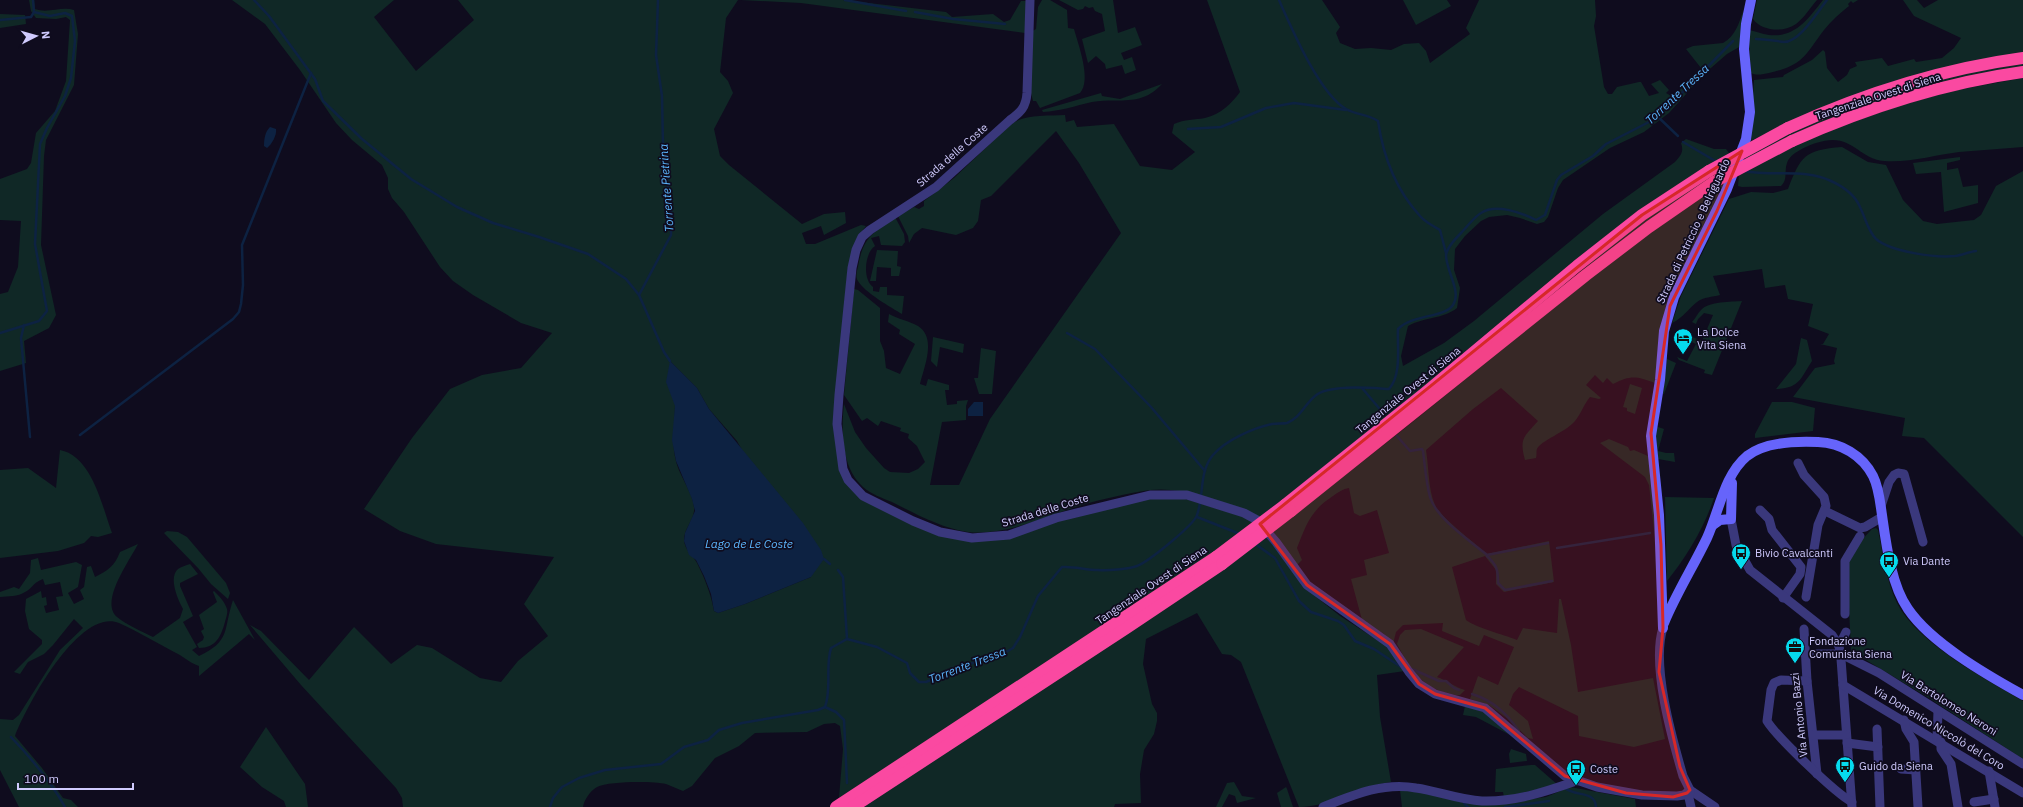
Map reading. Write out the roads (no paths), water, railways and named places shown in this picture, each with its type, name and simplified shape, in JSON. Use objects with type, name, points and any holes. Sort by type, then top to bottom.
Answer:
[{"type":"highway","name":"Tangenziale Ovest di Siena","points":[[1288,508],[1577,266],[1642,215],[1709,171],[1788,128],[1828,110],[1906,83],[1970,67],[2023,58]]},
{"type":"highway","name":"Tangenziale Ovest di Siena","points":[[853,807],[1098,642],[1216,557],[1288,508],[1649,227],[1714,182],[1792,141],[1842,120],[1912,96],[1982,78],[2023,72]]},
{"type":"highway","name":"Tangenziale Ovest di Siena","points":[[836,807],[1098,642]]},
{"type":"street","name":"Strada delle Coste","points":[[1030,0],[1027,100],[1022,112],[1010,120],[936,187],[870,230],[862,237],[856,250],[850,281],[839,395],[838,440],[843,470],[848,480],[857,490],[884,508],[940,532],[972,538],[1009,535],[1056,518],[1150,495],[1187,495],[1244,513],[1257,520],[1276,542],[1307,585],[1390,644],[1409,672],[1420,684],[1435,694],[1485,708],[1560,772],[1576,781],[1597,787],[1642,795],[1677,796],[1684,795],[1690,790]]},
{"type":"street","name":"Strada di Petriccio e Belriguardo","points":[[1715,807],[1702,804],[1690,790],[1680,767],[1660,677],[1659,651],[1663,628],[1662,592],[1658,508],[1651,436],[1660,380],[1665,324],[1677,290],[1739,162],[1746,139],[1750,112],[1744,49],[1746,24],[1751,0]]},
{"type":"street","name":"Strada di Petriccio e Belriguardo","points":[[1663,628],[1675,598],[1713,525],[1729,481],[1736,469],[1748,456],[1768,446],[1809,442],[1833,444],[1852,453],[1867,467],[1877,486],[1897,587],[1903,601],[1913,616],[1967,661],[2023,695]]},
{"type":"street","points":[[1798,463],[1804,476],[1824,496],[1825,511],[1818,525],[1806,597]]},
{"type":"street","points":[[1736,469],[1732,486],[1731,519],[1734,540],[1744,562],[1752,573],[1832,635],[1840,650],[1852,804]]},
{"type":"street","points":[[1825,511],[1860,528],[1881,512],[1892,478],[1898,473],[1904,474],[1924,542]]},
{"type":"street","points":[[1760,510],[1769,519],[1772,530],[1801,567],[1800,574],[1783,598]]},
{"type":"street","points":[[1713,525],[1720,520],[1731,519]]},
{"type":"street","points":[[1845,614],[1845,560],[1860,536]]},
{"type":"street","points":[[1662,592],[1675,598]]},
{"type":"street","name":"Via Antonio Bazzi","points":[[1804,629],[1807,681],[1817,774]]},
{"type":"street","points":[[1840,650],[1846,632]]},
{"type":"street","points":[[1805,654],[1840,650]]},
{"type":"street","name":"Via Bartolomeo Neroni","points":[[1840,650],[2023,764]]},
{"type":"street","points":[[1807,681],[1781,680],[1774,683],[1771,690],[1767,718],[1774,730],[1817,774],[1852,804]]},
{"type":"street","name":"Via Domenico Niccolò del Coro","points":[[1843,685],[1904,720],[2023,793]]},
{"type":"street","points":[[1938,711],[1939,741],[1941,749],[1950,761],[1958,807]]},
{"type":"street","points":[[1904,720],[1906,728],[1914,742],[1918,807]]},
{"type":"street","points":[[1877,729],[1880,807]]},
{"type":"street","points":[[1813,735],[1847,739],[1878,747]]},
{"type":"street","points":[[1901,769],[1916,770]]},
{"type":"street","points":[[1974,802],[1994,803],[1989,771]]},
{"type":"street","points":[[1323,807],[1385,786],[1417,788],[1460,798],[1482,801],[1504,800],[1536,795],[1576,781]]},
{"type":"street","points":[[1690,790],[1689,798],[1691,807]]},
{"type":"water","points":[[270,127],[276,129],[276,134],[271,144],[267,148],[264,146],[265,138]]},
{"type":"water","name":"Lago de Le Coste","points":[[670,361],[697,388],[709,409],[803,523],[821,550],[824,559],[811,577],[745,604],[718,613],[714,611],[711,594],[704,576],[696,560],[689,555],[684,541],[685,533],[695,511],[692,499],[676,461],[672,440],[675,406],[666,382]]},
{"type":"water","points":[[974,402],[983,402],[983,416],[968,416],[968,409]]},
{"type":"waterway","points":[[0,20],[31,17],[34,12],[33,0]]},
{"type":"waterway","points":[[254,0],[269,16],[315,79],[323,101],[362,139],[411,179],[457,207],[493,223],[588,254],[626,279],[639,295]]},
{"type":"waterway","name":"Torrente Pietrina","points":[[658,0],[656,55],[662,96],[663,144],[671,212],[671,235],[639,295],[664,352],[670,361]]},
{"type":"waterway","points":[[845,0],[906,11]]},
{"type":"waterway","points":[[1279,0],[1307,59],[1326,89],[1336,101],[1346,109],[1378,121],[1383,147],[1397,183],[1420,216],[1440,230],[1446,253]]},
{"type":"waterway","name":"Torrente Tressa","points":[[1756,39],[1784,42],[1790,41],[1802,32],[1827,0]]},
{"type":"waterway","points":[[0,333],[39,321],[47,311],[35,244],[40,144],[65,96],[71,78],[75,41],[72,16],[65,13],[50,16],[34,12]]},
{"type":"waterway","points":[[915,12],[953,19],[1005,24]]},
{"type":"waterway","name":"Torrente Tressa","points":[[550,807],[553,798],[562,787],[579,778],[605,770],[661,764],[684,747],[708,740],[719,730],[742,723],[818,710],[825,707],[828,692],[829,655],[831,648],[847,639],[877,647],[907,663],[910,673],[919,682],[926,682],[969,664],[999,656],[1013,648],[1020,637],[1038,596],[1062,567],[1107,570],[1124,569],[1137,566],[1160,551],[1188,527],[1197,515],[1204,476],[1209,461],[1225,444],[1240,435],[1257,428],[1292,421],[1311,399],[1321,392],[1340,388],[1389,389],[1396,376],[1398,360],[1398,329],[1404,324],[1443,312],[1453,305],[1456,294],[1446,255],[1452,243],[1473,220],[1481,213],[1494,209],[1509,210],[1536,220],[1545,215],[1557,180],[1561,175],[1593,156],[1606,144],[1651,121],[1656,115],[1668,107],[1733,41]]},
{"type":"waterway","points":[[80,435],[233,319],[239,312],[243,285],[242,245],[311,73]]},
{"type":"waterway","points":[[1188,129],[1221,127],[1266,108],[1294,103],[1346,110]]},
{"type":"waterway","points":[[1656,115],[1678,136]]},
{"type":"waterway","points":[[1683,142],[1717,162]]},
{"type":"waterway","points":[[1744,171],[1755,173],[1810,175],[1821,177],[1835,183],[1848,191],[1858,203],[1867,224],[1876,239],[1883,244],[1903,251],[1937,256],[1955,256],[1976,251]]},
{"type":"waterway","points":[[24,325],[21,338],[30,437]]},
{"type":"waterway","points":[[1067,333],[1095,349],[1151,407],[1205,471]]},
{"type":"waterway","points":[[1362,388],[1384,414]]},
{"type":"waterway","points":[[1397,436],[1410,451],[1422,449],[1430,497],[1433,505],[1439,513],[1454,529],[1487,555],[1548,543]]},
{"type":"waterway","points":[[1197,517],[1240,534]]},
{"type":"waterway","points":[[1557,548],[1650,533]]},
{"type":"waterway","points":[[1254,543],[1275,558],[1299,601],[1311,612],[1338,621],[1344,625],[1355,641],[1374,649],[1401,667]]},
{"type":"waterway","points":[[1487,556],[1496,568],[1498,583],[1505,590],[1552,581]]},
{"type":"waterway","points":[[824,559],[830,564]]},
{"type":"waterway","points":[[838,570],[843,577],[847,639]]},
{"type":"waterway","points":[[1412,669],[1439,681],[1446,681],[1454,688],[1459,690]]},
{"type":"waterway","points":[[1472,694],[1487,700],[1499,708],[1519,731]]},
{"type":"waterway","points":[[825,707],[836,712],[844,720],[847,783]]},
{"type":"waterway","points":[[11,737],[40,770],[65,807]]},
{"type":"waterway","points":[[1565,788],[1569,791],[1592,798],[1596,807]]},
{"type":"waterway","points":[[1505,807],[1549,801]]},
{"type":"waterway","points":[[1464,803],[1468,807]]},
{"type":"place","name":"La Dolce Vita Siena","points":[[1683,355]]},
{"type":"place","name":"Bivio Cavalcanti","points":[[1741,570]]},
{"type":"place","name":"Via Dante","points":[[1889,578]]},
{"type":"place","name":"Fondazione Comunista Siena","points":[[1795,664]]},
{"type":"place","name":"Guido da Siena","points":[[1845,783]]},
{"type":"place","name":"Coste","points":[[1576,786]]}]
